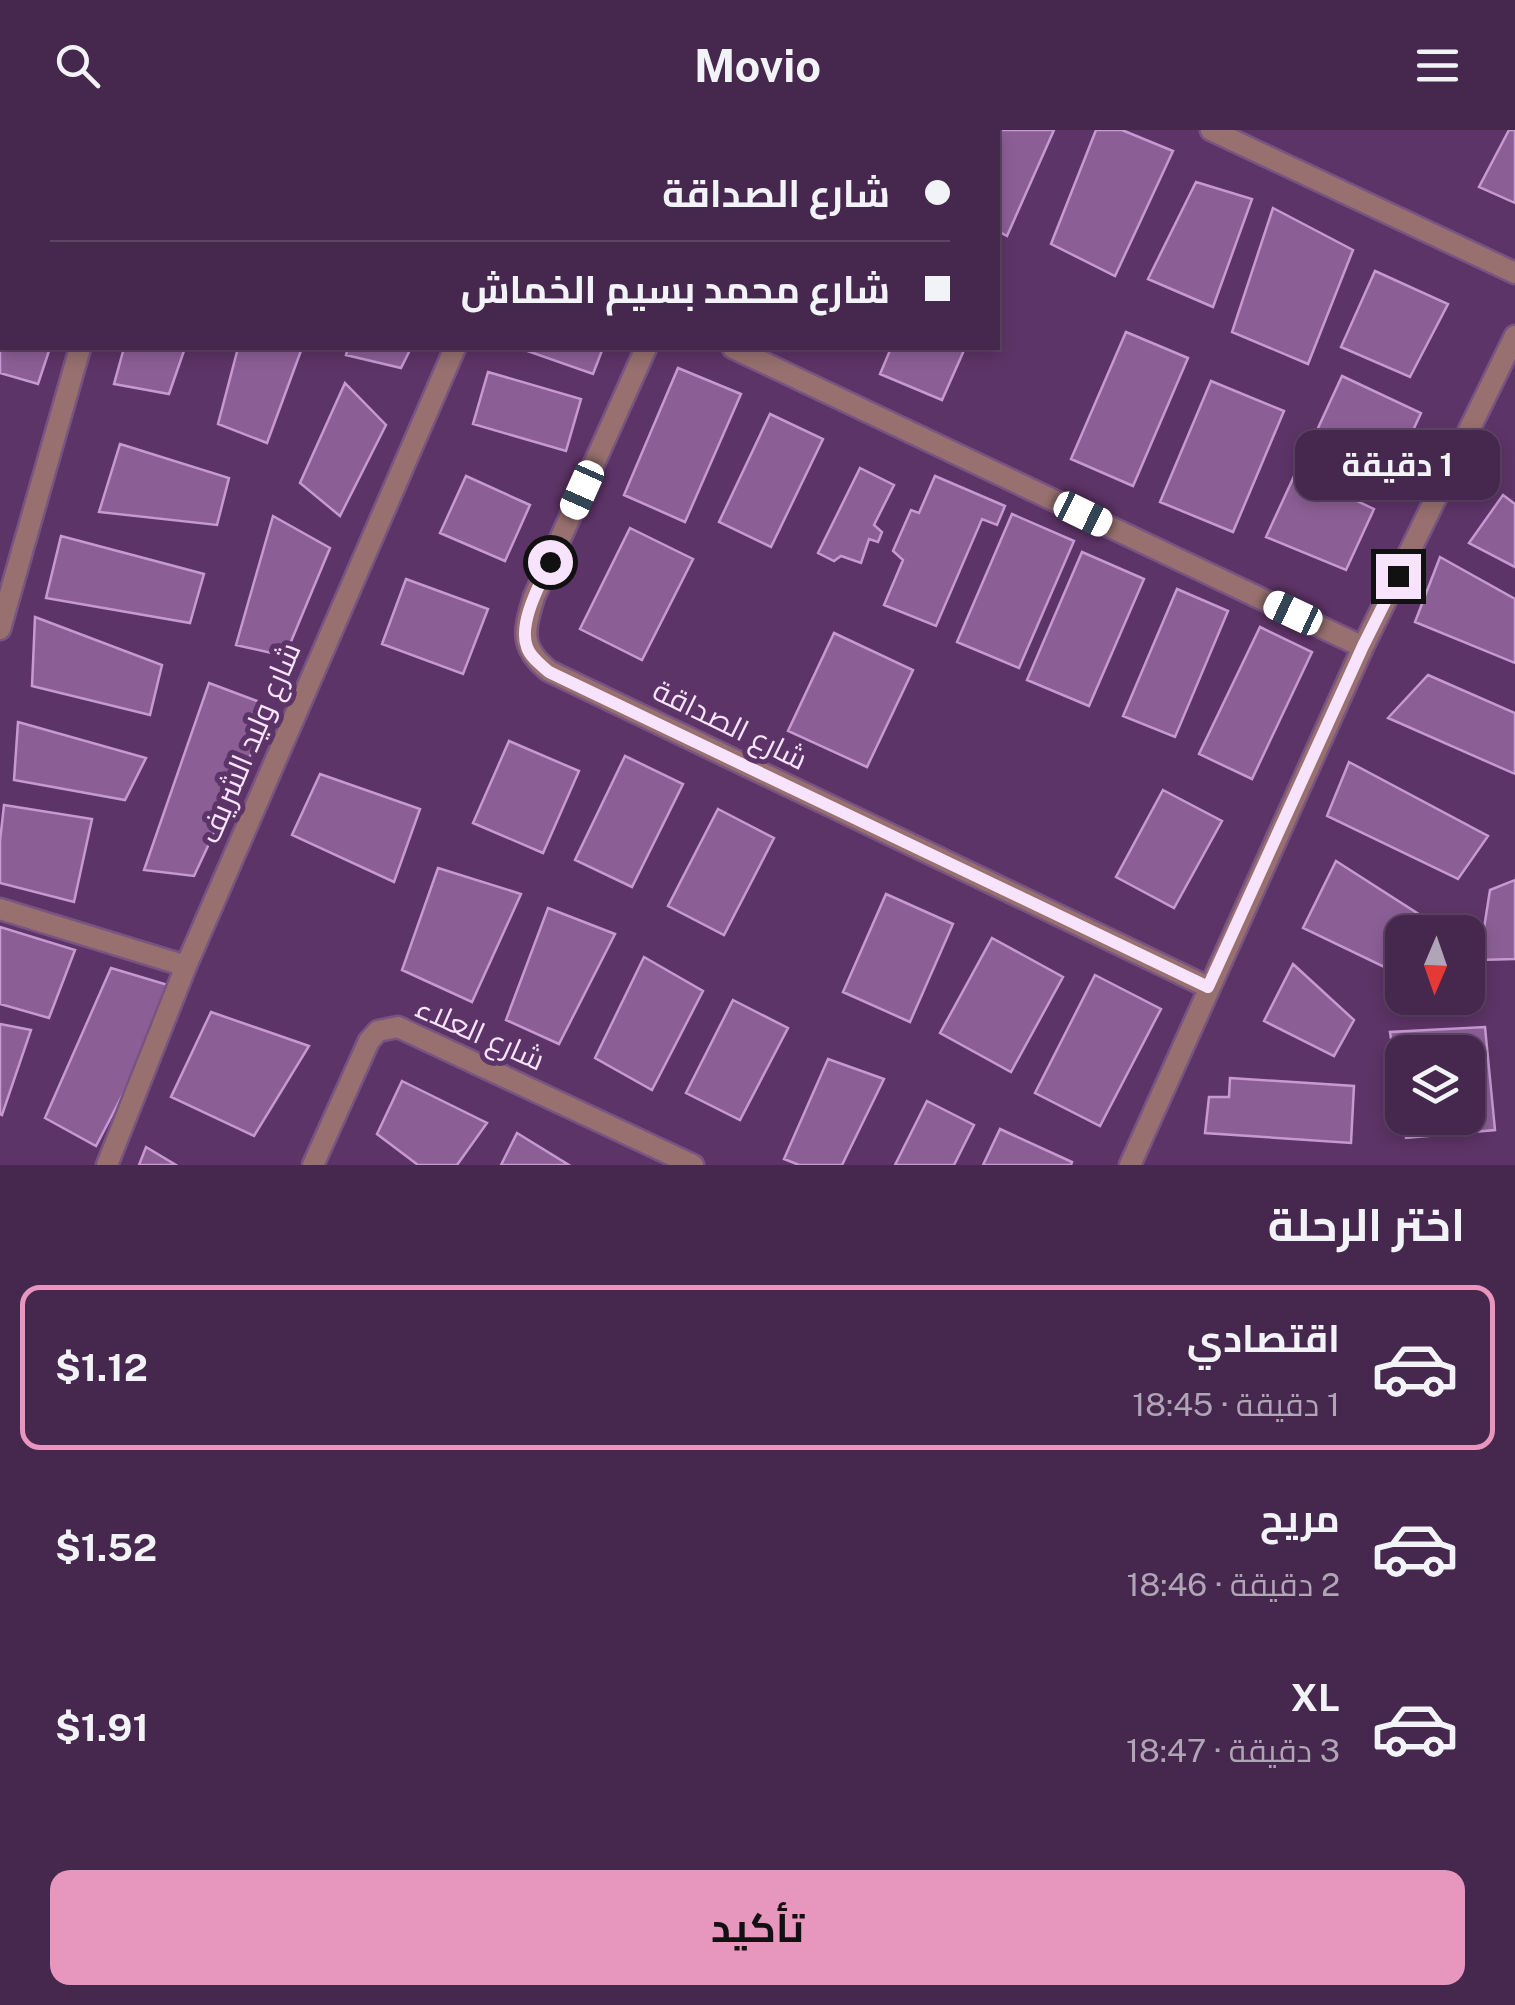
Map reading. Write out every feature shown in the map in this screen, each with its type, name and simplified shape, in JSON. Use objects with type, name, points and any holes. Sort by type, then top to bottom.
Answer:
[{"type":"street","points":[[1211,130],[1515,273]]},
{"type":"street","points":[[1130,1165],[1363,646],[1515,336]]},
{"type":"street","points":[[0,629],[8,568],[79,350]]},
{"type":"street","name":"شارع وليد الشريف","points":[[107,1165],[186,966],[454,350]]},
{"type":"street","name":"شارع الصداقة","points":[[645,350],[534,597],[525,628],[527,649],[538,663],[549,672],[1208,987]]},
{"type":"street","points":[[736,350],[1363,646]]},
{"type":"street","points":[[0,909],[186,966]]},
{"type":"street","name":"شارع العلاء","points":[[313,1165],[369,1040],[378,1032],[398,1028],[693,1165]]},
{"type":"building","points":[[1000,130],[1054,130],[1007,236],[1000,232]]},
{"type":"building","points":[[1096,130],[1122,130],[1173,151],[1115,276],[1051,244]]},
{"type":"building","points":[[1509,130],[1515,130],[1515,203],[1479,187]]},
{"type":"building","points":[[1196,182],[1252,199],[1213,307],[1148,279]]},
{"type":"building","points":[[1273,208],[1353,250],[1308,364],[1232,332]]},
{"type":"building","points":[[1375,271],[1448,304],[1410,377],[1341,347]]},
{"type":"building","points":[[1126,332],[1188,358],[1133,486],[1071,459]]},
{"type":"building","points":[[0,350],[49,350],[38,384],[0,373]]},
{"type":"building","points":[[123,350],[184,350],[169,394],[114,384]]},
{"type":"building","points":[[237,350],[301,350],[267,443],[218,424]]},
{"type":"building","points":[[347,350],[410,350],[401,368],[346,355]]},
{"type":"building","points":[[525,350],[602,350],[593,374]]},
{"type":"building","points":[[890,350],[964,350],[942,400],[880,374]]},
{"type":"building","points":[[678,368],[741,394],[685,522],[624,495]]},
{"type":"building","points":[[488,372],[581,399],[566,451],[473,424]]},
{"type":"building","points":[[1342,376],[1421,413],[1393,474],[1312,441]]},
{"type":"building","points":[[1211,381],[1284,411],[1233,532],[1160,502]]},
{"type":"building","points":[[345,383],[386,425],[340,516],[300,483]]},
{"type":"building","points":[[770,414],[823,439],[771,547],[719,522]]},
{"type":"building","points":[[120,444],[229,478],[217,525],[99,512]]},
{"type":"building","points":[[860,468],[894,485],[874,525],[882,532],[878,542],[869,539],[861,563],[841,556],[834,561],[818,553]]},
{"type":"building","points":[[1296,472],[1374,509],[1346,570],[1266,537]]},
{"type":"building","points":[[466,476],[530,505],[505,561],[440,533]]},
{"type":"building","points":[[935,476],[1005,506],[997,525],[982,519],[936,626],[884,605],[903,560],[893,551],[911,510],[919,513]]},
{"type":"building","points":[[1503,495],[1515,504],[1515,567],[1469,543]]},
{"type":"building","points":[[1012,514],[1074,541],[1019,668],[957,642]]},
{"type":"building","points":[[273,516],[330,548],[285,656],[236,645]]},
{"type":"building","points":[[630,528],[693,559],[642,660],[580,629]]},
{"type":"building","points":[[61,536],[204,574],[190,623],[46,598]]},
{"type":"building","points":[[1082,552],[1144,579],[1089,706],[1027,680]]},
{"type":"building","points":[[1440,557],[1515,599],[1515,663],[1415,622]]},
{"type":"building","points":[[406,579],[488,609],[463,674],[382,644]]},
{"type":"building","points":[[1177,589],[1228,611],[1175,737],[1123,716]]},
{"type":"building","points":[[35,617],[162,665],[150,715],[32,686]]},
{"type":"building","points":[[1260,627],[1312,652],[1252,779],[1199,754]]},
{"type":"building","points":[[834,633],[913,670],[867,767],[788,731]]},
{"type":"building","points":[[1428,675],[1515,713],[1515,774],[1388,718]]},
{"type":"building","points":[[209,683],[273,707],[194,876],[144,870]]},
{"type":"building","points":[[18,722],[146,758],[125,800],[14,780]]},
{"type":"building","points":[[509,741],[579,771],[543,853],[473,823]]},
{"type":"building","points":[[625,756],[683,784],[632,887],[575,860]]},
{"type":"building","points":[[1349,762],[1488,836],[1458,879],[1327,816]]},
{"type":"building","points":[[320,774],[420,809],[394,882],[292,835]]},
{"type":"building","points":[[1163,790],[1222,821],[1174,908],[1116,877]]},
{"type":"building","points":[[4,805],[92,819],[74,902],[0,883]]},
{"type":"building","points":[[718,809],[774,838],[724,935],[668,906]]},
{"type":"building","points":[[1336,861],[1420,915],[1385,915],[1385,967],[1303,928]]},
{"type":"building","points":[[438,868],[521,894],[472,1002],[402,970]]},
{"type":"building","points":[[1515,880],[1515,959],[1485,960],[1490,890]]},
{"type":"building","points":[[886,894],[953,924],[910,1022],[843,992]]},
{"type":"building","points":[[548,908],[615,934],[559,1044],[506,1020]]},
{"type":"building","points":[[0,927],[75,950],[49,1018],[0,1004]]},
{"type":"building","points":[[992,938],[1063,977],[1011,1072],[940,1033]]},
{"type":"building","points":[[644,957],[703,991],[652,1090],[595,1058]]},
{"type":"building","points":[[1293,964],[1354,1020],[1334,1056],[1264,1021]]},
{"type":"building","points":[[111,968],[178,988],[96,1146],[45,1118]]},
{"type":"building","points":[[1095,975],[1161,1009],[1100,1126],[1035,1093]]},
{"type":"building","points":[[733,1000],[788,1028],[740,1120],[686,1093]]},
{"type":"building","points":[[211,1012],[309,1046],[254,1136],[171,1097]]},
{"type":"building","points":[[0,1024],[31,1030],[2,1115],[0,1114]]},
{"type":"building","points":[[1485,1027],[1495,1130],[1485,1131],[1485,1035],[1390,1032]]},
{"type":"building","points":[[828,1059],[884,1079],[842,1165],[799,1165],[784,1159]]},
{"type":"building","points":[[1230,1078],[1354,1086],[1351,1143],[1205,1133],[1209,1097],[1229,1097]]},
{"type":"building","points":[[402,1081],[487,1123],[457,1165],[418,1165],[377,1134]]},
{"type":"building","points":[[927,1101],[974,1125],[954,1165],[895,1165]]},
{"type":"building","points":[[1000,1129],[1072,1162],[1071,1165],[983,1165]]},
{"type":"building","points":[[517,1133],[569,1165],[501,1165]]},
{"type":"building","points":[[146,1147],[176,1165],[139,1165]]},
{"type":"route","points":[[550,562],[525,628],[527,649],[549,672],[1208,987],[1398,576]]}]
